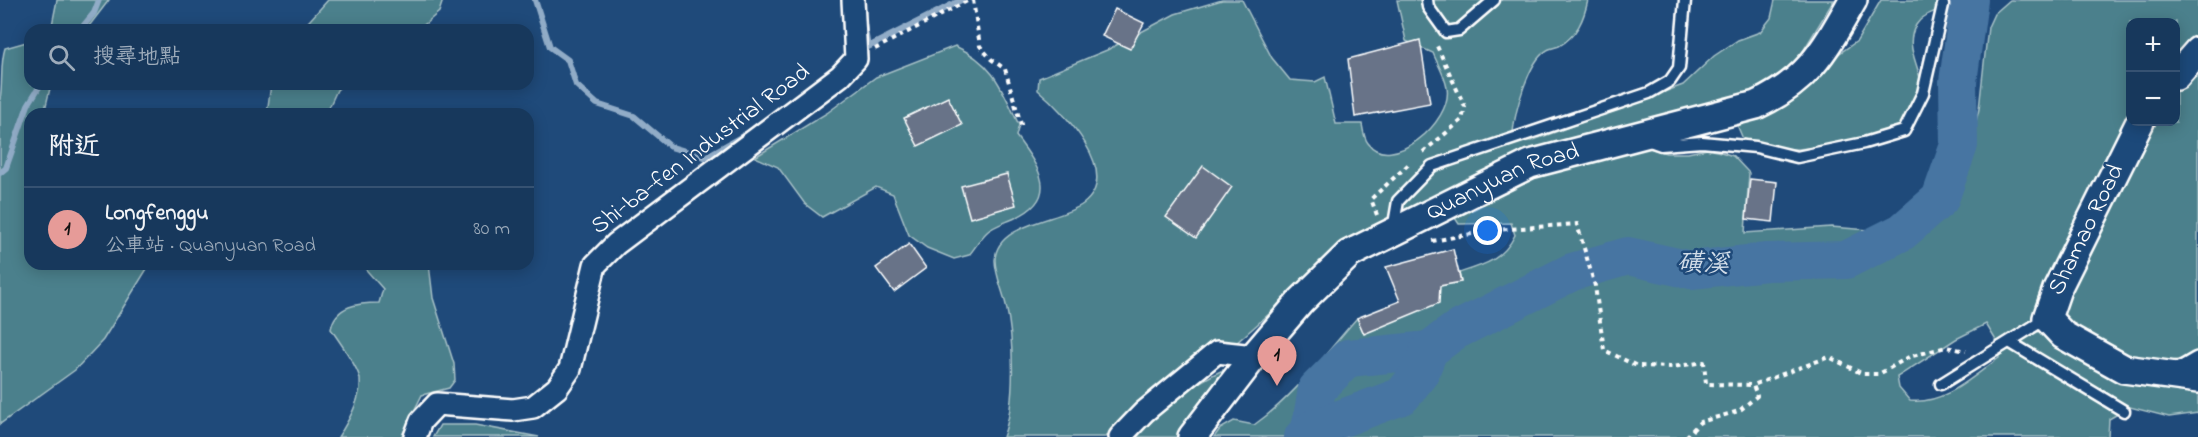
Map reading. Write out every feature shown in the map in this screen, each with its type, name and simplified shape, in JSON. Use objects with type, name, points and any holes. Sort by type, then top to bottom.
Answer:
[{"type":"street","points":[[853,0],[856,59]]},
{"type":"street","name":"Quanyuan Road","points":[[1192,437],[1254,356],[1301,301],[1349,254],[1530,164],[1756,105],[1784,92],[1824,51],[1853,0]]},
{"type":"street","points":[[2179,72],[2198,51]]},
{"type":"street","name":"Shi-ba-fen Industrial Road","points":[[415,437],[415,432],[425,415],[437,405],[513,410],[533,407],[557,388],[570,369],[595,265],[615,244],[840,76],[856,59]]},
{"type":"street","name":"Shamao Road","points":[[2138,126],[2057,289],[2047,318],[2063,335],[2124,369],[2186,378]]},
{"type":"street","points":[[1120,437],[1144,412],[1217,352],[1254,356]]},
{"type":"street","points":[[2186,378],[2198,363]]},
{"type":"lane","points":[[1427,0],[1428,8],[1446,32],[1459,30],[1494,0]]},
{"type":"lane","points":[[1393,233],[1398,201],[1432,166],[1649,93],[1670,81],[1679,68],[1685,0]]},
{"type":"lane","points":[[1639,136],[1661,144],[1702,142],[1734,145],[1797,157],[1864,143],[1904,131],[1923,93],[1942,5]]},
{"type":"lane","points":[[1941,384],[2011,343],[2047,318]]},
{"type":"lane","points":[[2011,343],[2124,411]]},
{"type":"path","points":[[856,59],[971,0],[980,46],[991,59],[1005,69],[1022,128]]},
{"type":"path","points":[[1419,154],[1462,120],[1465,106],[1431,34]]},
{"type":"path","points":[[1393,233],[1376,213],[1371,199],[1411,162]]},
{"type":"path","points":[[1426,242],[1495,230],[1577,224],[1595,286],[1604,350],[1637,366],[1672,368],[1704,362],[1706,384],[1753,385],[1829,357],[1863,374],[1879,374],[1909,357],[1946,347],[1990,355]]},
{"type":"path","points":[[1686,437],[1700,422],[1739,411],[1756,396],[1753,385]]},
{"type":"green space","points":[[57,0],[109,0],[91,24],[52,24]]},
{"type":"green space","points":[[328,0],[443,0],[439,12],[425,24],[306,24]]},
{"type":"green space","points":[[1222,0],[1242,0],[1272,58],[1290,80],[1315,82],[1325,77],[1336,124],[1362,124],[1368,143],[1378,151],[1390,152],[1404,148],[1418,140],[1430,129],[1446,101],[1447,88],[1433,53],[1406,41],[1397,0],[1588,0],[1582,20],[1575,32],[1565,42],[1547,50],[1539,57],[1528,76],[1516,112],[1513,132],[1521,140],[1531,141],[1683,85],[1714,56],[1738,40],[1760,32],[1771,18],[1775,0],[1834,0],[1799,58],[1777,82],[1748,100],[1367,228],[1235,344],[1211,343],[1129,412],[1106,437],[1003,437],[1012,390],[1012,353],[1009,319],[995,265],[998,248],[1006,238],[1017,231],[1083,204],[1094,191],[1097,176],[1085,143],[1061,112],[1038,90],[1039,78],[1107,50],[1175,14]]},
{"type":"green space","points":[[1881,0],[1980,0],[1928,14],[1916,25],[1911,42],[1919,74],[1920,91],[1912,110],[1900,127],[1885,133],[1806,148],[1776,148],[1743,139],[1738,127],[1740,123],[1857,41]]},
{"type":"green space","points":[[2010,0],[2198,0],[2198,356],[2167,362],[2198,384],[2198,413],[2169,417],[2130,407],[2109,419],[2108,437],[1214,437],[1220,429],[1234,421],[1254,425],[1269,414],[1357,318],[1364,333],[1440,286],[1461,282],[1459,273],[1485,264],[1499,256],[1515,235],[1511,223],[1459,224],[1455,218],[1459,210],[1524,179],[1645,147],[1666,153],[1688,153],[1707,149],[1733,156],[1749,173],[1745,233],[1831,227],[1882,231],[1955,192],[1966,165],[1979,109],[1988,27],[1994,14]],"holes":[[[1986,324],[1997,342],[1999,358],[1946,394],[1934,399],[1910,401],[1899,388],[1897,377],[1956,339]]]},
{"type":"green space","points":[[24,43],[24,90],[50,90],[45,108],[24,108],[24,270],[146,270],[103,340],[75,370],[0,424],[0,99],[5,48]]},
{"type":"green space","points":[[955,46],[979,60],[1002,89],[1019,125],[1016,136],[1038,170],[1042,191],[1038,201],[1029,210],[989,231],[969,255],[954,259],[927,248],[909,235],[893,194],[876,187],[822,217],[805,204],[778,167],[755,157],[827,113],[876,77]]},
{"type":"green space","points":[[270,90],[337,90],[329,108],[268,108]]},
{"type":"green space","points":[[366,270],[430,270],[433,298],[454,364],[455,380],[449,388],[422,395],[401,437],[338,437],[357,402],[360,379],[352,360],[331,329],[333,321],[337,315],[349,307],[379,303],[383,289]]},
{"type":"green space","points":[[1223,370],[1227,378],[1180,437],[1137,437],[1177,399],[1199,383]]},
{"type":"green space","points":[[440,425],[475,425],[539,437],[433,437]]},
{"type":"building","points":[[1115,9],[1144,23],[1130,49],[1102,36]]},
{"type":"building","points":[[1420,40],[1430,103],[1355,117],[1348,59]]},
{"type":"building","points":[[948,97],[962,125],[918,146],[904,118]]},
{"type":"building","points":[[1203,166],[1232,187],[1196,238],[1166,217]]},
{"type":"building","points":[[1007,174],[1016,205],[970,218],[961,186]]},
{"type":"building","points":[[1750,179],[1777,182],[1773,222],[1746,219]]},
{"type":"building","points":[[909,244],[926,268],[894,292],[876,268]]},
{"type":"building","points":[[1453,249],[1461,282],[1440,286],[1439,303],[1364,334],[1357,318],[1400,301],[1386,267]]},
{"type":"waterway","points":[[85,24],[94,13],[99,0]]},
{"type":"waterway","points":[[535,0],[550,47],[568,60],[576,85],[597,104],[634,116],[671,147],[705,157],[746,134]]},
{"type":"waterway","points":[[864,24],[868,47],[961,0]]},
{"type":"waterway","name":"磺溪","points":[[1303,437],[1310,430],[1402,396],[1420,373],[1429,350],[1455,331],[1572,272],[1628,256],[1691,270],[1767,262],[1846,260],[1902,232],[1940,199],[1959,145],[1958,82],[1969,0]]},
{"type":"waterway","points":[[27,108],[37,90]]},
{"type":"waterway","points":[[0,173],[6,168],[24,116]]},
{"type":"waterway","points":[[1310,430],[1317,389],[1348,358],[1429,350]]},
{"type":"place","name":"Longfenggu","points":[[1277,386]]}]
